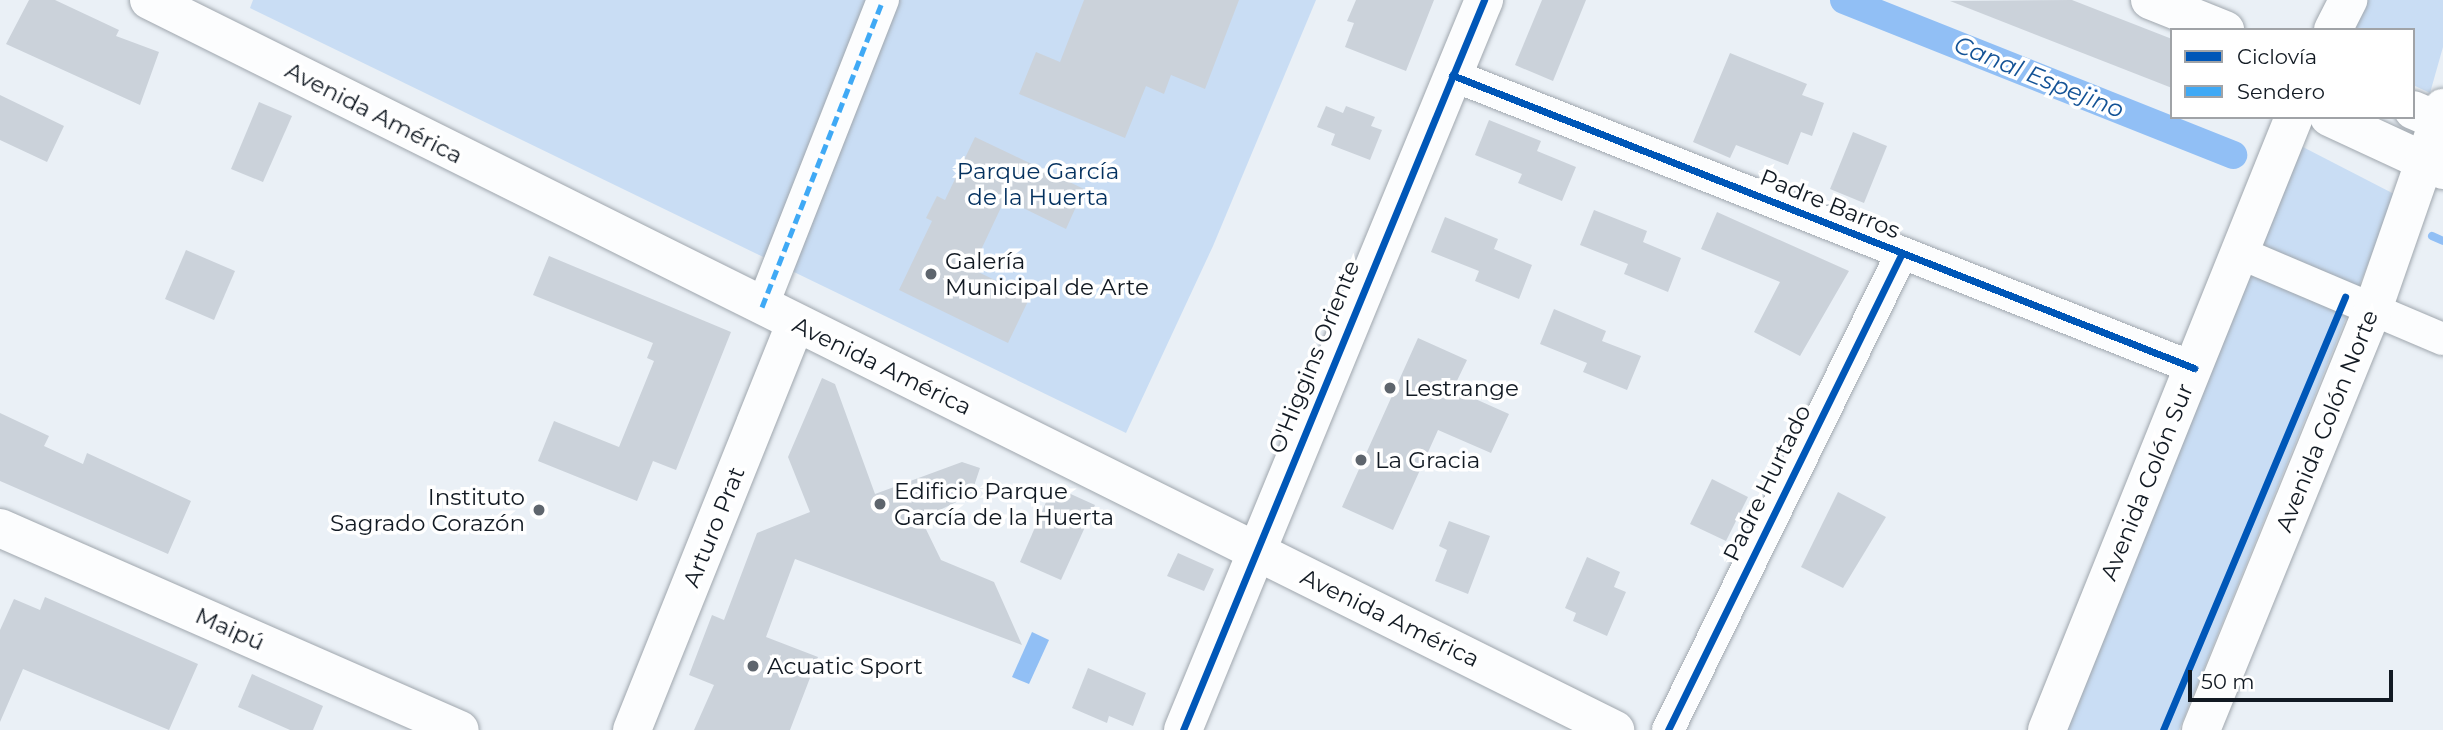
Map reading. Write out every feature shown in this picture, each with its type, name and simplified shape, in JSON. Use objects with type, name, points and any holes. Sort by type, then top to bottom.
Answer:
[{"type":"main road","name":"Avenida América","points":[[149,0],[1615,730]]},
{"type":"main road","name":"O'Higgins Oriente","points":[[1183,730],[1484,0]]},
{"type":"main road","points":[[2150,0],[2220,28]]},
{"type":"main road","points":[[2334,28],[2348,0]]},
{"type":"main road","name":"Avenida Colón Norte","points":[[2201,730],[2434,167],[2435,116]]},
{"type":"main road","name":"Avenida Colón Sur","points":[[2047,730],[2293,119]]},
{"type":"main road","points":[[2333,119],[2434,167]]},
{"type":"main road","name":"Arturo Prat","points":[[632,730],[796,323]]},
{"type":"main road","name":"Maipú","points":[[0,528],[460,730]]},
{"type":"street","points":[[762,307],[782,264],[883,0]]},
{"type":"street","name":"Padre Barros","points":[[1452,75],[2194,368]]},
{"type":"street","name":"Padre Hurtado","points":[[1668,730],[1902,253]]},
{"type":"street","points":[[2241,253],[2443,339]]},
{"type":"green space","name":"Parque García de la Huerta","points":[[253,0],[1316,0],[1213,246],[1126,433],[250,8]]},
{"type":"green space","points":[[2367,0],[2443,0],[2443,47],[2430,93],[2415,86],[2415,28],[2351,28]]},
{"type":"green space","points":[[2301,146],[2396,195],[2179,730],[2063,730]]},
{"type":"water","points":[[1032,632],[1049,640],[1029,684],[1012,677]]},
{"type":"building","points":[[29,0],[55,0],[119,30],[116,36],[159,52],[140,105],[6,44]]},
{"type":"building","points":[[1084,0],[1239,0],[1205,89],[1171,75],[1164,94],[1146,86],[1125,138],[1019,94],[1036,52],[1060,62]]},
{"type":"building","points":[[1356,0],[1434,0],[1406,71],[1345,47],[1354,23],[1347,21]]},
{"type":"building","points":[[1542,0],[1586,0],[1553,81],[1515,65]]},
{"type":"building","points":[[2072,0],[2170,38],[2170,87],[1950,1]]},
{"type":"building","points":[[1730,53],[1807,84],[1802,95],[1824,103],[1812,136],[1801,132],[1788,165],[1736,145],[1730,158],[1693,142]]},
{"type":"building","points":[[0,95],[64,126],[47,162],[0,140]]},
{"type":"building","points":[[259,102],[292,116],[263,182],[231,169]]},
{"type":"building","points":[[1326,106],[1343,113],[1346,106],[1375,117],[1371,126],[1382,130],[1370,160],[1331,145],[1335,134],[1317,127]]},
{"type":"building","points":[[1489,120],[1541,141],[1537,151],[1576,167],[1562,201],[1518,183],[1522,174],[1475,155]]},
{"type":"building","points":[[1853,132],[1887,146],[1864,203],[1830,189]]},
{"type":"building","points":[[975,137],[1084,189],[1066,229],[1005,199],[972,269],[1030,297],[1008,343],[899,290],[932,221],[926,218],[937,196],[945,200]]},
{"type":"building","points":[[1594,210],[1647,231],[1643,242],[1681,258],[1668,292],[1624,274],[1628,264],[1580,245]]},
{"type":"building","points":[[1717,212],[1849,271],[1800,356],[1754,332],[1780,282],[1701,249]]},
{"type":"building","points":[[1445,217],[1498,239],[1494,249],[1532,265],[1519,299],[1475,281],[1479,271],[1431,252]]},
{"type":"building","points":[[186,250],[235,271],[214,320],[165,299]]},
{"type":"building","points":[[549,256],[731,332],[676,470],[653,461],[637,501],[538,461],[554,421],[619,447],[654,361],[647,358],[653,343],[533,295]]},
{"type":"building","points":[[1554,309],[1606,331],[1602,341],[1641,356],[1627,390],[1583,372],[1587,363],[1540,344]]},
{"type":"building","points":[[1418,338],[1467,360],[1453,389],[1509,414],[1491,453],[1438,430],[1393,530],[1342,507]]},
{"type":"building","name":"Edificio Parque García de la Huerta","points":[[822,378],[835,384],[875,494],[962,462],[980,468],[971,495],[921,519],[941,560],[994,582],[1022,645],[795,559],[766,637],[818,657],[790,730],[694,730],[714,685],[689,675],[712,615],[724,620],[757,533],[810,512],[788,457]]},
{"type":"building","points":[[0,413],[49,436],[44,446],[83,464],[87,453],[191,501],[168,554],[0,481]]},
{"type":"building","points":[[1712,479],[1748,497],[1726,541],[1690,524]]},
{"type":"building","points":[[1053,486],[1095,505],[1061,580],[1020,562]]},
{"type":"building","points":[[1838,492],[1886,517],[1843,588],[1801,567]]},
{"type":"building","points":[[1449,521],[1490,536],[1468,594],[1435,581],[1447,550],[1439,546]]},
{"type":"building","points":[[1178,553],[1214,569],[1204,591],[1167,576]]},
{"type":"building","points":[[1587,557],[1620,572],[1614,587],[1626,592],[1607,636],[1573,621],[1576,613],[1565,608]]},
{"type":"building","points":[[45,597],[198,664],[169,730],[23,669],[0,722],[0,630],[14,599],[40,610]]},
{"type":"building","points":[[1088,668],[1146,693],[1133,726],[1109,716],[1107,723],[1072,708]]},
{"type":"building","points":[[252,674],[323,706],[313,730],[290,730],[238,707]]},
{"type":"waterway","name":"Canal Espejino","points":[[1844,0],[2233,155]]},
{"type":"waterway","name":"Canal Espejino","points":[[2432,236],[2443,241]]},
{"type":"marked path","points":[[762,307],[883,0]]},
{"type":"cycle path","points":[[1183,730],[1484,0]]},
{"type":"cycle path","points":[[1452,75],[2194,368]]},
{"type":"cycle path","points":[[1668,730],[1902,253]]},
{"type":"cycle path","points":[[2163,730],[2345,297]]},
{"type":"place","name":"Galería Municipal de Arte","points":[[931,274]]},
{"type":"place","name":"Lestrange","points":[[1390,388]]},
{"type":"place","name":"La Gracia","points":[[1361,460]]},
{"type":"place","name":"Edificio Parque García de la Huerta","points":[[880,504]]},
{"type":"place","name":"Instituto Sagrado Corazón","points":[[539,510]]},
{"type":"place","name":"Acuatic Sport","points":[[753,666]]}]
